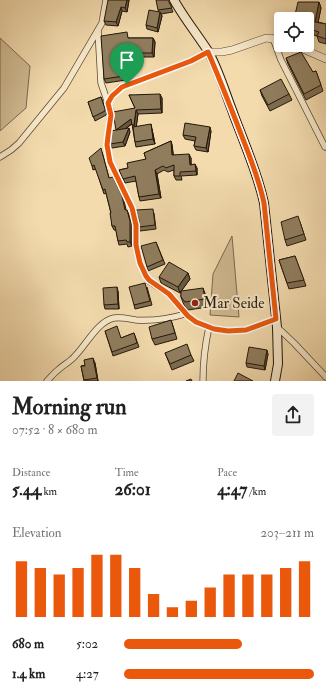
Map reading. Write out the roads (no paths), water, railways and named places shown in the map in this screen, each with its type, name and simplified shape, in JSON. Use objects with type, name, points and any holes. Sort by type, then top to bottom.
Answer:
[{"type":"main road","points":[[174,0],[208,52],[253,165],[260,187],[264,203],[277,323],[278,364],[275,381]]},
{"type":"street","points":[[0,157],[19,143],[64,88],[102,24],[106,0]]},
{"type":"street","points":[[98,30],[102,83],[111,115],[107,145],[110,162],[132,208],[136,225],[136,245],[140,263],[146,276],[149,280],[169,294],[185,314],[196,322],[214,329],[228,331],[246,330],[277,323],[318,370],[326,377]]},
{"type":"street","points":[[108,103],[112,96],[122,87],[191,61],[208,52],[232,50],[266,38],[273,38],[281,60],[325,147]]},
{"type":"street","points":[[310,52],[326,59]]},
{"type":"street","points":[[47,381],[56,371],[74,357],[105,322],[114,318],[137,320],[163,319],[173,318],[185,314]]},
{"type":"street","points":[[203,381],[205,346],[209,327]]},
{"type":"place","name":"Mar Seide","points":[[195,303]]}]
